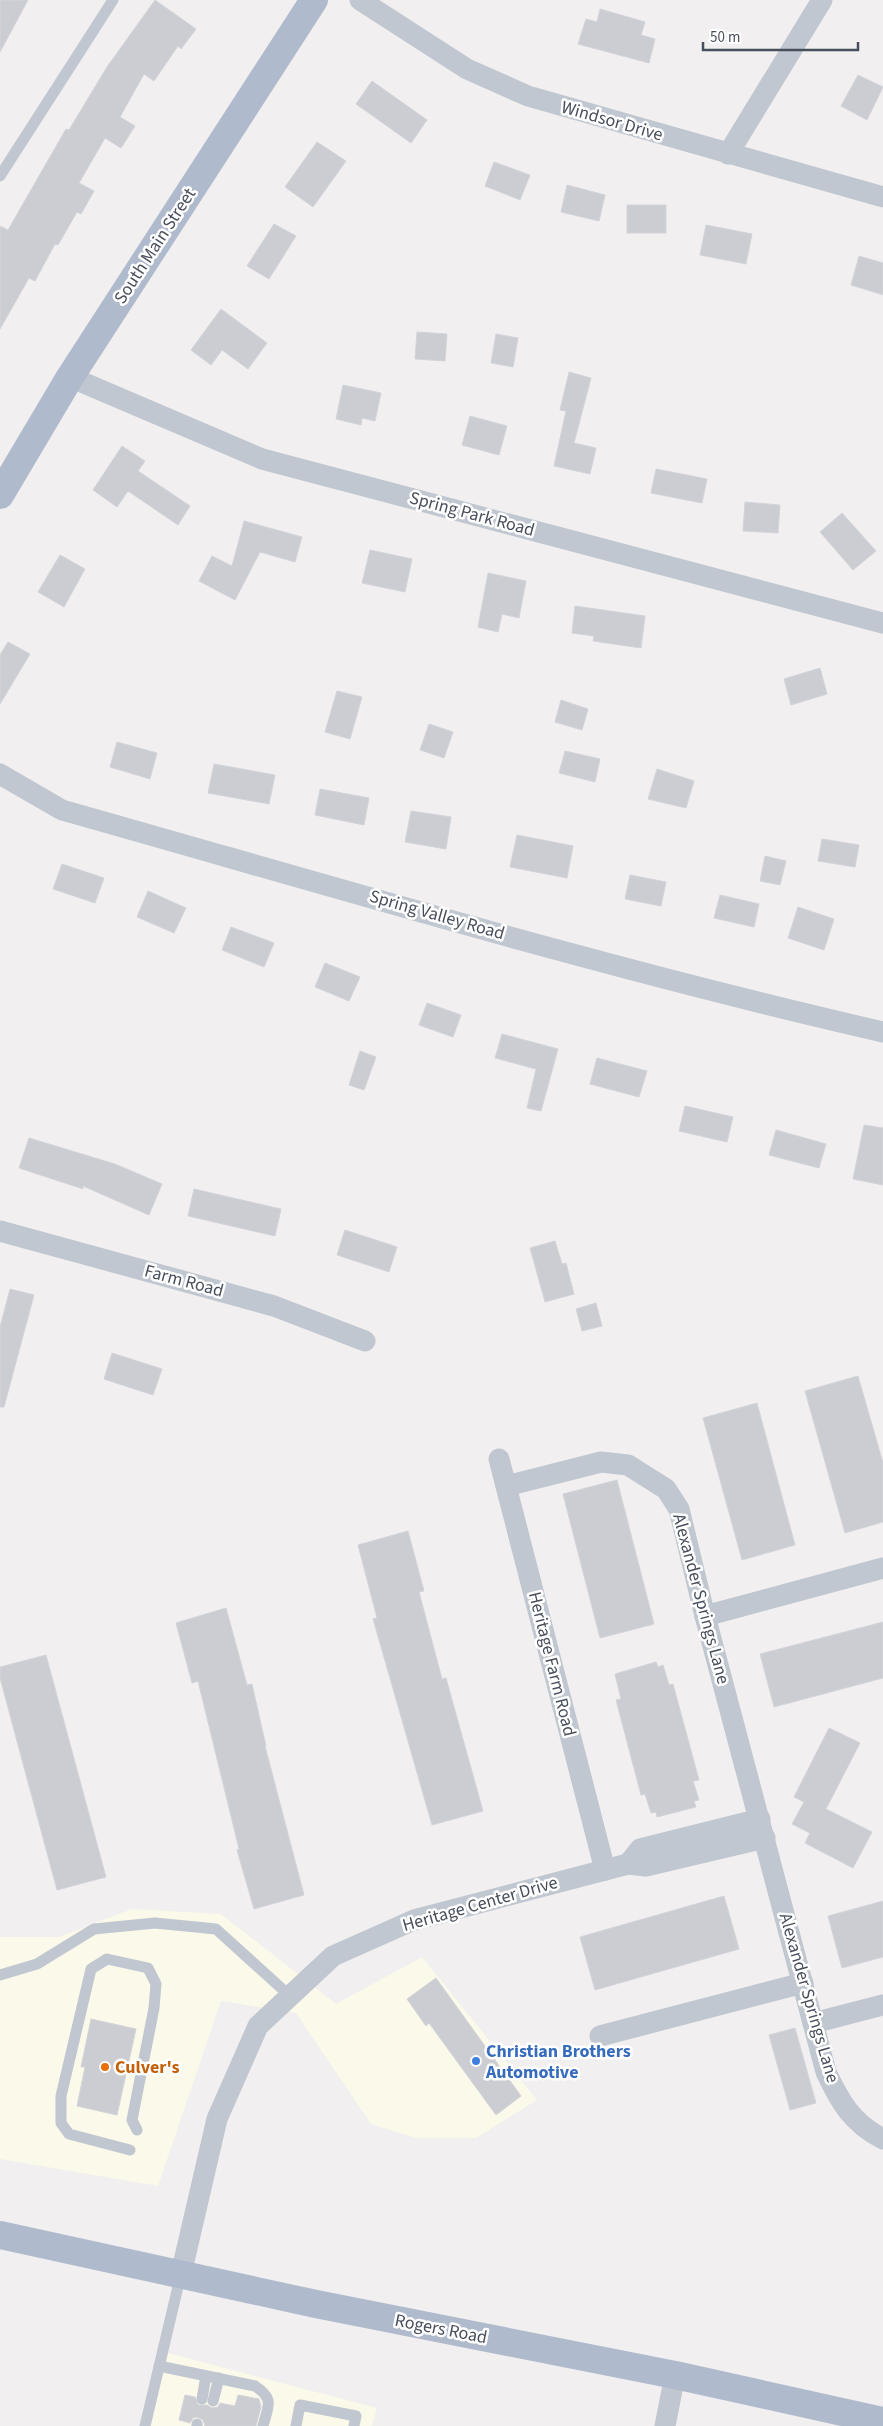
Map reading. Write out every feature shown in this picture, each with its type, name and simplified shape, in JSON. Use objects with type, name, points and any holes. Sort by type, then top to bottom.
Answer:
[{"type":"main road","name":"South Main Street","points":[[0,495],[70,377],[314,0]]},
{"type":"main road","name":"Rogers Road","points":[[0,2235],[326,2306],[675,2375],[883,2421]]},
{"type":"street","name":"Windsor Drive","points":[[360,0],[467,70],[528,96],[883,197]]},
{"type":"street","points":[[728,154],[822,0]]},
{"type":"street","name":"Spring Park Road","points":[[70,377],[262,459],[883,623]]},
{"type":"street","name":"Spring Valley Road","points":[[0,774],[62,810],[776,1008],[883,1032]]},
{"type":"street","name":"Farm Road","points":[[0,1231],[274,1306],[365,1341]]},
{"type":"street","name":"Heritage Farm Road","points":[[499,1459],[605,1870]]},
{"type":"street","name":"Alexander Springs Lane","points":[[506,1486],[601,1462],[628,1464],[648,1475],[666,1489],[679,1508],[705,1616],[826,2072],[842,2104],[868,2132],[883,2139]]},
{"type":"street","points":[[705,1616],[883,1568]]},
{"type":"street","points":[[605,1870],[628,1864],[640,1849],[762,1828]]},
{"type":"street","name":"Heritage Center Drive","points":[[181,2274],[217,2119],[258,2026],[333,1956],[414,1920],[605,1870]]},
{"type":"street","points":[[600,2036],[803,1983]]},
{"type":"street","points":[[813,2023],[883,2005]]},
{"type":"street","points":[[666,2426],[675,2375]]},
{"type":"lane","points":[[0,176],[113,0]]},
{"type":"lane","points":[[0,1975],[37,1964],[94,1929],[155,1923],[216,1929],[290,1996]]},
{"type":"lane","points":[[130,2150],[69,2134],[61,2123],[61,2096],[91,1969],[107,1959],[148,1968],[156,1984],[154,2008],[132,2120],[137,2130]]},
{"type":"lane","points":[[145,2426],[181,2274]]},
{"type":"lane","points":[[159,2366],[255,2386],[266,2393],[269,2400],[264,2426]]},
{"type":"lane","points":[[206,2376],[208,2400],[218,2378]]},
{"type":"lane","points":[[296,2426],[300,2404],[356,2416],[354,2426]]},
{"type":"shaded area","points":[[132,1909],[221,1914],[336,2004],[422,1957],[537,2100],[476,2138],[416,2138],[371,2124],[296,2013],[221,2001],[158,2186],[0,2159],[0,1937],[59,1937]]},
{"type":"shaded area","points":[[168,2353],[377,2408],[372,2426],[150,2426]]},
{"type":"building","points":[[0,0],[28,0],[0,52]]},
{"type":"building","points":[[155,0],[196,29],[181,49],[178,46],[154,81],[144,74],[120,117],[135,126],[121,148],[105,138],[79,183],[94,191],[81,214],[77,212],[58,245],[55,244],[35,281],[29,278],[0,329],[0,226],[8,230],[66,129],[69,130],[107,67]]},
{"type":"building","points":[[600,9],[645,22],[641,35],[655,39],[649,63],[578,44],[586,19],[597,22]]},
{"type":"building","points":[[858,75],[883,87],[867,120],[841,106]]},
{"type":"building","points":[[372,81],[427,120],[411,143],[356,104]]},
{"type":"building","points":[[317,142],[346,161],[313,207],[285,187]]},
{"type":"building","points":[[494,162],[530,175],[520,200],[485,186]]},
{"type":"building","points":[[567,185],[605,195],[599,221],[561,212]]},
{"type":"building","points":[[627,205],[666,205],[666,233],[627,233]]},
{"type":"building","points":[[274,224],[296,236],[269,279],[247,266]]},
{"type":"building","points":[[706,225],[752,234],[746,264],[700,255]]},
{"type":"building","points":[[859,256],[883,263],[883,295],[851,285]]},
{"type":"building","points":[[221,309],[267,343],[248,369],[222,350],[211,365],[191,350]]},
{"type":"building","points":[[417,332],[447,334],[445,361],[415,359]]},
{"type":"building","points":[[496,334],[518,338],[513,367],[491,363]]},
{"type":"building","points":[[569,372],[591,378],[574,443],[596,448],[590,474],[554,466],[566,411],[560,410]]},
{"type":"building","points":[[343,385],[381,393],[375,421],[362,418],[361,425],[336,419]]},
{"type":"building","points":[[470,416],[507,426],[499,455],[462,445]]},
{"type":"building","points":[[122,446],[145,461],[138,471],[190,506],[178,525],[128,491],[117,507],[93,490]]},
{"type":"building","points":[[656,469],[707,479],[702,503],[651,493]]},
{"type":"building","points":[[745,502],[780,505],[778,533],[743,531]]},
{"type":"building","points":[[842,513],[876,551],[853,570],[820,532]]},
{"type":"building","points":[[244,521],[302,537],[295,562],[260,552],[235,600],[199,581],[212,556],[232,566]]},
{"type":"building","points":[[370,550],[412,559],[405,592],[362,583]]},
{"type":"building","points":[[60,555],[85,569],[64,607],[38,592]]},
{"type":"building","points":[[488,573],[526,581],[519,618],[502,614],[498,632],[478,627]]},
{"type":"building","points":[[575,606],[645,616],[641,648],[593,641],[594,636],[572,633]]},
{"type":"building","points":[[8,642],[30,654],[0,704],[0,655]]},
{"type":"building","points":[[820,668],[827,694],[791,705],[784,679]]},
{"type":"building","points":[[337,691],[362,697],[350,739],[325,732]]},
{"type":"building","points":[[561,700],[588,709],[582,730],[555,722]]},
{"type":"building","points":[[429,724],[453,732],[444,758],[420,750]]},
{"type":"building","points":[[117,742],[157,753],[150,779],[110,767]]},
{"type":"building","points":[[565,751],[600,759],[595,782],[559,773]]},
{"type":"building","points":[[214,764],[275,775],[269,804],[208,793]]},
{"type":"building","points":[[657,769],[694,781],[686,808],[648,799]]},
{"type":"building","points":[[320,789],[369,798],[364,825],[315,815]]},
{"type":"building","points":[[411,811],[451,817],[446,849],[405,842]]},
{"type":"building","points":[[517,835],[573,846],[567,878],[510,867]]},
{"type":"building","points":[[822,839],[859,845],[855,867],[818,861]]},
{"type":"building","points":[[765,856],[786,861],[780,885],[760,881]]},
{"type":"building","points":[[62,864],[104,878],[95,903],[53,889]]},
{"type":"building","points":[[630,875],[666,882],[661,906],[625,899]]},
{"type":"building","points":[[148,891],[186,908],[174,933],[137,917]]},
{"type":"building","points":[[720,895],[759,904],[754,927],[714,918]]},
{"type":"building","points":[[798,907],[834,919],[824,950],[788,938]]},
{"type":"building","points":[[231,927],[274,943],[264,967],[222,950]]},
{"type":"building","points":[[325,963],[360,977],[349,1001],[315,987]]},
{"type":"building","points":[[427,1003],[461,1015],[453,1037],[419,1025]]},
{"type":"building","points":[[502,1034],[558,1049],[541,1111],[527,1108],[536,1069],[495,1058]]},
{"type":"building","points":[[360,1051],[376,1057],[364,1090],[349,1085]]},
{"type":"building","points":[[597,1058],[647,1071],[639,1097],[590,1084]]},
{"type":"building","points":[[685,1106],[733,1117],[727,1142],[679,1131]]},
{"type":"building","points":[[864,1125],[883,1128],[883,1185],[853,1179]]},
{"type":"building","points":[[776,1130],[826,1144],[819,1168],[769,1155]]},
{"type":"building","points":[[29,1138],[115,1164],[162,1184],[149,1215],[83,1186],[83,1189],[19,1168]]},
{"type":"building","points":[[194,1189],[281,1209],[275,1236],[188,1216]]},
{"type":"building","points":[[345,1230],[397,1247],[389,1272],[337,1255]]},
{"type":"building","points":[[555,1241],[562,1264],[566,1263],[574,1294],[545,1302],[530,1248]]},
{"type":"building","points":[[10,1289],[34,1295],[4,1407],[0,1407],[0,1327]]},
{"type":"building","points":[[596,1303],[602,1326],[582,1331],[576,1309]]},
{"type":"building","points":[[112,1353],[162,1369],[153,1395],[104,1379]]},
{"type":"building","points":[[858,1376],[883,1463],[883,1522],[845,1533],[805,1391]]},
{"type":"building","points":[[757,1403],[795,1545],[742,1560],[703,1418]]},
{"type":"building","points":[[617,1480],[654,1624],[600,1638],[563,1494]]},
{"type":"building","points":[[408,1531],[424,1591],[419,1592],[442,1679],[446,1678],[483,1811],[432,1825],[373,1619],[377,1618],[358,1545]]},
{"type":"building","points":[[226,1608],[247,1685],[252,1684],[265,1746],[304,1895],[254,1909],[237,1850],[239,1849],[198,1681],[192,1683],[176,1623]]},
{"type":"building","points":[[883,1622],[883,1678],[774,1707],[760,1654]]},
{"type":"building","points":[[46,1655],[106,1877],[57,1890],[0,1678],[0,1667]]},
{"type":"building","points":[[656,1662],[658,1667],[663,1665],[669,1685],[673,1684],[699,1780],[693,1781],[699,1800],[694,1801],[696,1807],[657,1817],[656,1812],[651,1813],[645,1794],[641,1795],[616,1700],[621,1699],[615,1674]]},
{"type":"building","points":[[829,1728],[860,1743],[826,1809],[872,1832],[853,1868],[805,1843],[810,1833],[792,1824],[804,1802],[794,1797]]},
{"type":"building","points":[[724,1896],[739,1949],[595,1990],[580,1937]]},
{"type":"building","points":[[883,1901],[883,1957],[842,1968],[828,1916]]},
{"type":"building","name":"Christian Brothers Automotive","points":[[436,1978],[521,2096],[496,2115],[429,2023],[426,2026],[407,1999]]},
{"type":"building","name":"Culver's","points":[[91,2019],[136,2029],[117,2115],[77,2106],[85,2067],[81,2067]]},
{"type":"building","points":[[795,2028],[816,2103],[790,2110],[769,2035]]},
{"type":"building","points":[[185,2395],[195,2397],[198,2405],[207,2405],[212,2408],[218,2407],[220,2403],[235,2406],[238,2395],[259,2399],[261,2407],[256,2426],[205,2426],[203,2420],[197,2417],[193,2418],[190,2423],[179,2420]]},
{"type":"place","name":"Christian Brothers Automotive","points":[[476,2061]]},
{"type":"place","name":"Culver's","points":[[105,2067]]}]
